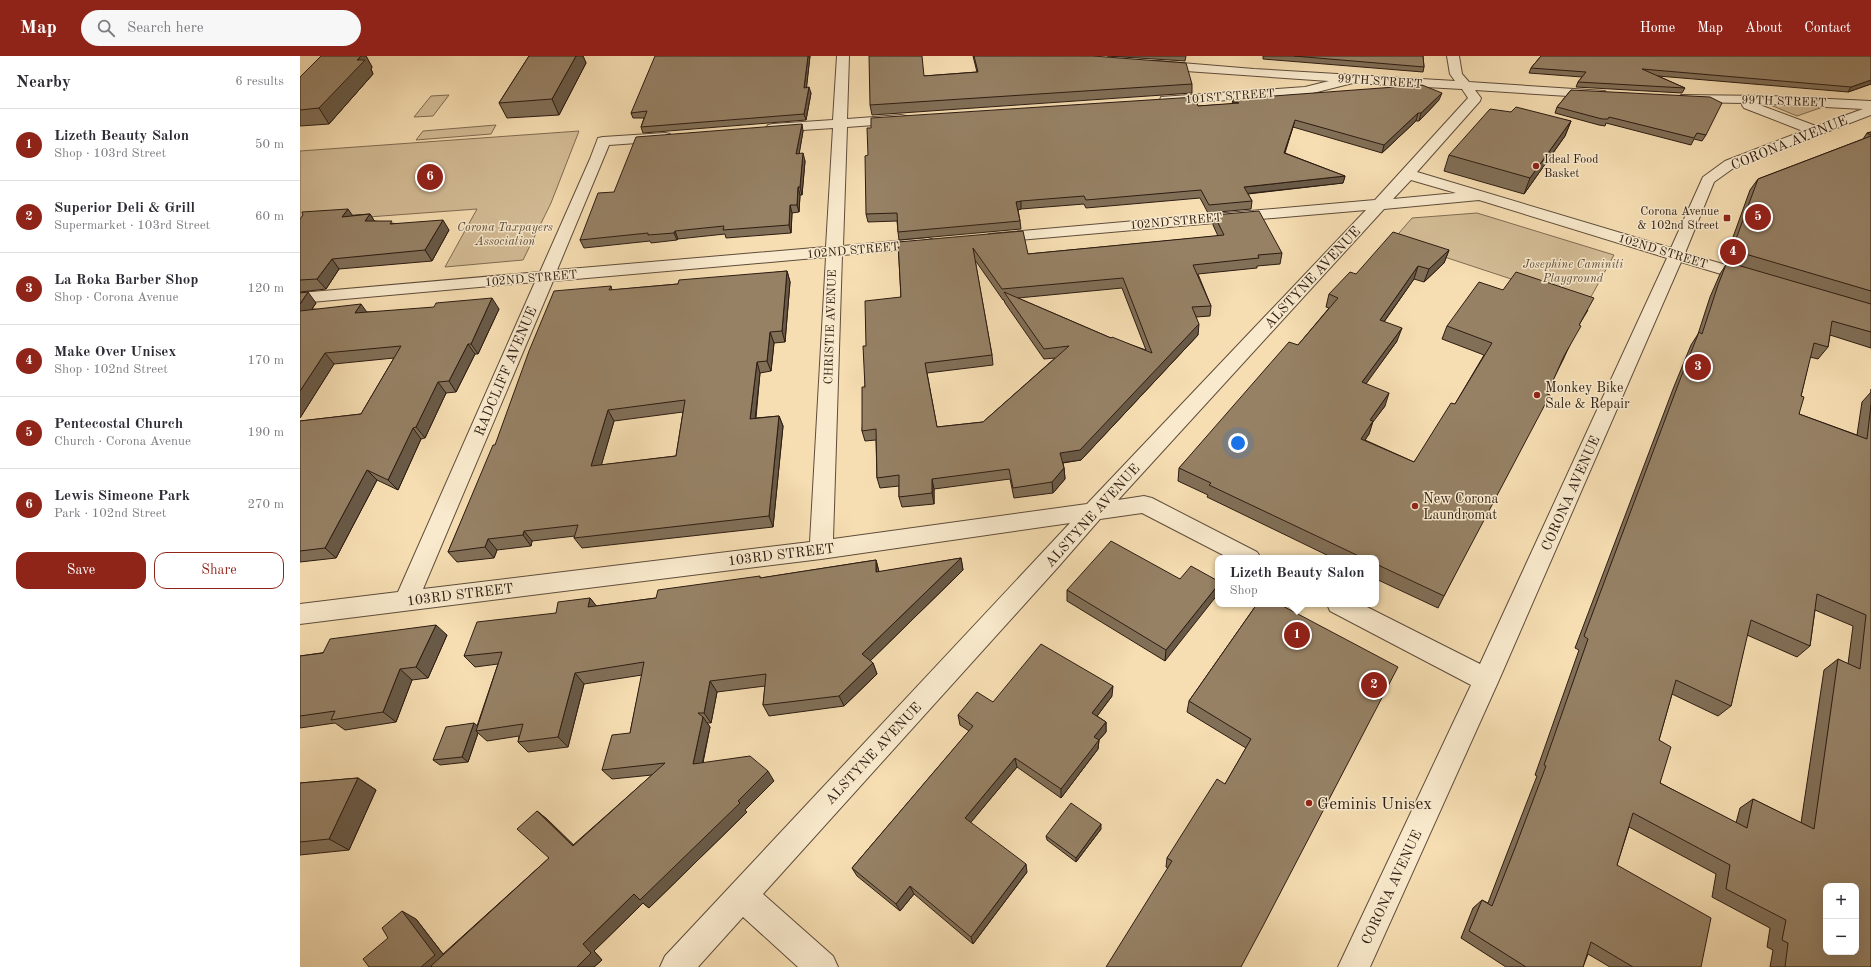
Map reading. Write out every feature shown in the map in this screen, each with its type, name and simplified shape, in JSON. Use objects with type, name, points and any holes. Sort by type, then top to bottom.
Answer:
[{"type":"street","name":"CHRISTIE AVENUE","points":[[821,550],[833,251],[843,56]]},
{"type":"street","name":"ALSTYNE AVENUE","points":[[676,967],[1051,560],[1093,512],[1408,174],[1475,98],[1456,74],[1453,56]]},
{"type":"street","name":"99TH STREET","points":[[1144,64],[1233,66],[1353,79],[1614,94]]},
{"type":"street","points":[[1224,96],[1233,66]]},
{"type":"street","name":"101ST STREET","points":[[1154,101],[1305,91],[1353,79]]},
{"type":"street","name":"99TH STREET","points":[[1676,98],[1769,100],[1871,105]]},
{"type":"street","name":"99TH STREET","points":[[1722,100],[1745,104],[1764,110],[1815,131]]},
{"type":"street","name":"CORONA AVENUE","points":[[1354,967],[1486,680],[1710,179],[1730,164],[1871,110]]},
{"type":"street","points":[[758,129],[912,118]]},
{"type":"street","name":"RADCLIFF AVENUE","points":[[406,601],[603,142],[680,136]]},
{"type":"street","name":"102ND STREET","points":[[1408,174],[1765,282]]},
{"type":"street","name":"102ND STREET","points":[[979,238],[1380,203],[1478,196]]},
{"type":"street","name":"102ND STREET","points":[[300,298],[940,242]]},
{"type":"street","name":"103RD STREET","points":[[300,614],[821,550],[1144,504],[1243,555]]},
{"type":"street","points":[[1345,607],[1486,680]]},
{"type":"street","points":[[742,896],[822,967]]},
{"type":"green space","points":[[449,95],[433,116],[414,117],[431,96]]},
{"type":"green space","points":[[1768,104],[1823,107],[1797,116]]},
{"type":"green space","points":[[496,125],[491,134],[416,140],[423,131]]},
{"type":"green space","name":"Corona Taxpayers Association","points":[[579,131],[551,203],[523,260],[445,267],[477,209],[300,222],[300,151]]},
{"type":"green space","name":"Josephine Caminiti Playground","points":[[1477,213],[1614,255],[1587,304],[1393,240],[1412,218]]},
{"type":"building","points":[[321,56],[361,56],[357,60],[365,60],[319,108],[300,110],[300,77]]},
{"type":"building","points":[[529,56],[576,56],[552,99],[499,103]]},
{"type":"building","points":[[655,56],[808,56],[804,88],[809,87],[804,114],[641,127],[647,111],[631,113]]},
{"type":"building","points":[[869,56],[922,56],[924,76],[978,72],[974,56],[1093,56],[1186,63],[1192,84],[870,105]]},
{"type":"building","points":[[1294,56],[1423,56],[1424,67]]},
{"type":"building","points":[[1541,56],[1871,56],[1871,80],[1851,87],[1642,69],[1685,88],[1578,82],[1586,72],[1531,68]]},
{"type":"building","points":[[1422,85],[1442,93],[1384,145],[1295,120],[1284,153],[1345,176],[1244,187],[1252,201],[1209,205],[1201,190],[1086,200],[1084,196],[1021,201],[1016,202],[1020,221],[898,232],[897,213],[866,214],[865,156],[868,155],[867,128],[871,128],[871,118],[1195,97],[1198,106],[1239,103],[1233,102],[1233,99]]},
{"type":"building","points":[[1571,90],[1710,97],[1722,103],[1706,135],[1697,133],[1694,138],[1609,117],[1608,119],[1602,119],[1557,107]]},
{"type":"building","points":[[1516,107],[1571,121],[1530,178],[1449,155],[1490,109],[1511,112]]},
{"type":"building","points":[[802,124],[796,154],[803,153],[800,187],[798,187],[797,205],[790,205],[789,225],[723,230],[724,226],[675,231],[674,233],[648,235],[648,233],[580,240],[598,193],[614,192],[636,137]]},
{"type":"building","points":[[1871,136],[1871,291],[1732,250],[1758,179]]},
{"type":"building","points":[[348,209],[342,217],[370,214],[365,221],[392,221],[390,224],[443,220],[425,250],[332,259],[317,279],[300,280],[300,219],[303,215],[302,212]]},
{"type":"building","points":[[1259,211],[1282,253],[1258,255],[1259,258],[1193,265],[1211,306],[1192,307],[1199,324],[1080,450],[1060,453],[1064,468],[1052,482],[1013,488],[1009,469],[932,479],[932,493],[899,497],[899,475],[877,478],[876,429],[862,431],[862,387],[865,387],[863,346],[866,346],[865,301],[901,297],[898,242],[1023,231],[1028,254],[1224,235],[1214,215]],"holes":[[[973,248],[1002,289],[1123,278],[1152,353],[1112,337],[1111,338],[1004,292],[1044,349],[1069,346],[983,422],[937,427],[925,363],[992,355]]]},
{"type":"building","points":[[1393,232],[1449,250],[1429,269],[1418,266],[1380,320],[1402,328],[1362,382],[1389,393],[1370,420],[1373,421],[1361,439],[1414,462],[1451,403],[1455,404],[1492,343],[1447,326],[1479,282],[1503,290],[1516,272],[1594,298],[1579,325],[1581,326],[1564,356],[1547,394],[1550,395],[1444,596],[1379,565],[1379,555],[1357,555],[1209,485],[1211,483],[1179,468],[1289,342],[1298,345],[1338,298],[1329,294],[1350,272],[1356,274]]},
{"type":"building","points":[[1727,262],[1871,304],[1871,332],[1832,321],[1828,347],[1814,343],[1801,396],[1804,397],[1799,414],[1867,439],[1871,405],[1871,967],[1785,967],[1788,943],[1782,940],[1786,920],[1726,889],[1730,865],[1633,813],[1617,865],[1711,918],[1701,967],[1633,967],[1591,942],[1583,967],[1526,967],[1469,931],[1482,900],[1492,906],[1515,848],[1546,766],[1544,765],[1588,639],[1584,636],[1681,377],[1699,332],[1702,334]],"holes":[[[1817,594],[1866,615],[1860,669],[1838,659],[1814,829],[1753,799],[1747,828],[1660,783],[1671,747],[1659,740],[1676,680],[1731,706],[1751,620],[1810,646]]]},
{"type":"building","points":[[787,271],[782,331],[770,332],[767,361],[757,362],[750,419],[779,416],[769,516],[574,538],[578,525],[524,531],[523,535],[488,539],[485,547],[448,552],[493,445],[495,445],[529,351],[554,291],[611,286],[609,290],[678,284],[679,280]],"holes":[[[685,400],[676,456],[591,466],[608,410]]]},
{"type":"building","points":[[308,292],[300,304],[300,293]]},
{"type":"building","points":[[492,298],[471,344],[468,344],[449,381],[438,382],[416,427],[413,428],[388,480],[367,470],[325,548],[300,551],[300,421],[361,414],[401,346],[325,353],[300,391],[300,311],[361,304],[355,313],[434,307],[436,303]]},
{"type":"building","points":[[1111,541],[1180,579],[1191,566],[1215,579],[1215,589],[1166,650],[1067,590]]},
{"type":"building","points":[[961,558],[862,654],[873,663],[839,696],[763,705],[766,674],[710,681],[704,713],[698,713],[703,717],[693,764],[750,756],[768,771],[738,801],[740,803],[640,900],[634,894],[583,944],[591,953],[577,967],[431,966],[549,858],[517,829],[537,811],[573,846],[665,763],[602,770],[612,735],[630,733],[644,662],[575,673],[558,737],[518,742],[523,724],[476,731],[502,652],[464,656],[477,622],[556,613],[558,602],[590,598],[588,607],[656,598],[658,590],[760,576],[760,578],[876,560],[876,572]]},
{"type":"building","points":[[1255,607],[1285,607],[1398,667],[1241,967],[1106,967],[1172,861],[1167,858],[1217,779],[1225,784],[1251,739],[1189,701]]},
{"type":"building","points":[[436,625],[416,667],[400,669],[383,712],[331,720],[335,711],[300,716],[300,656],[323,653],[330,639]]},
{"type":"building","points":[[1041,644],[1113,686],[1092,713],[1106,722],[1094,737],[1099,740],[1061,789],[1015,758],[965,818],[1026,864],[971,937],[910,886],[896,904],[852,868],[973,726],[958,715],[977,692],[993,702]]},
{"type":"building","points":[[474,723],[462,757],[433,760],[446,727]]},
{"type":"building","points":[[358,778],[329,839],[300,842],[300,783]]},
{"type":"building","points":[[1071,803],[1101,824],[1076,858],[1046,836]]},
{"type":"building","points":[[402,911],[435,955],[421,967],[369,967],[363,959],[388,938],[382,928]]},
{"type":"place","name":"Ideal Food Basket","points":[[1536,166]]},
{"type":"place","name":"Lewis Simeone Park","points":[[430,177]]},
{"type":"place","name":"Pentecostal Church","points":[[1758,217]]},
{"type":"place","name":"Corona Avenue & 102nd Street","points":[[1727,218]]},
{"type":"place","name":"Make Over Unisex","points":[[1733,252]]},
{"type":"place","name":"La Roka Barber Shop","points":[[1698,367]]},
{"type":"place","name":"Monkey Bike Sale & Repair","points":[[1537,395]]},
{"type":"place","name":"New Corona Laundromat","points":[[1415,506]]},
{"type":"place","name":"Lizeth Beauty Salon","points":[[1297,635]]},
{"type":"place","name":"Superior Deli & Grill","points":[[1374,685]]},
{"type":"place","name":"Geminis Unisex","points":[[1309,803]]}]
